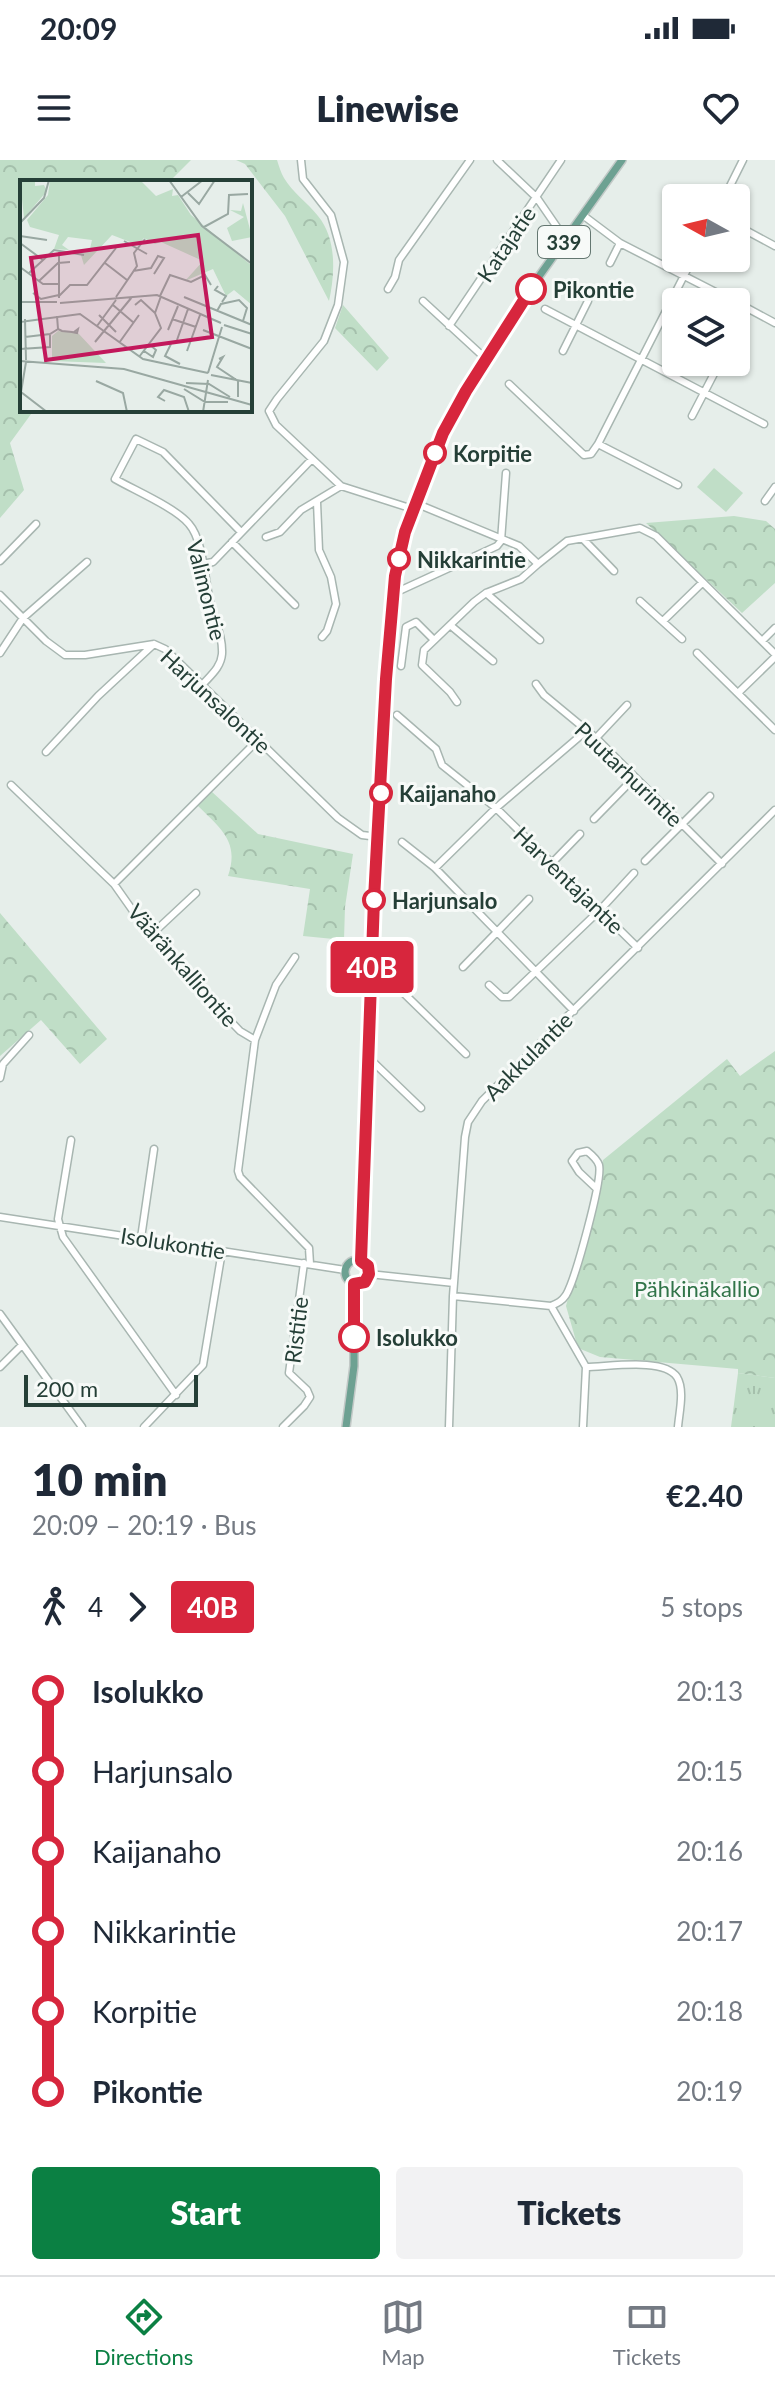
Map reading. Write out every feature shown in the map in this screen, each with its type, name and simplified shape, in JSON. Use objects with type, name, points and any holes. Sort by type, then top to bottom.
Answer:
[{"type":"main road","name":"339","points":[[361,1261],[386,679],[392,602],[401,546],[443,433],[530,289],[622,160]]},
{"type":"main road","points":[[361,1261],[368,1266],[369,1274],[365,1282],[354,1284],[348,1280],[345,1270],[349,1263],[361,1261]]},
{"type":"main road","points":[[346,1427],[354,1366],[354,1284]]},
{"type":"street","points":[[301,160],[303,179],[331,215],[344,262],[338,305],[324,341],[269,411],[276,425],[341,486],[471,524],[501,541],[519,546],[538,564]]},
{"type":"street","points":[[388,289],[399,260],[470,160]]},
{"type":"street","points":[[497,160],[537,198],[567,237]]},
{"type":"street","name":"Katajatie","points":[[449,326],[561,160]]},
{"type":"street","points":[[731,184],[743,160]]},
{"type":"street","points":[[584,216],[620,243],[709,288]]},
{"type":"street","points":[[750,233],[775,246]]},
{"type":"street","points":[[610,263],[620,243]]},
{"type":"street","points":[[509,384],[584,455],[591,454],[686,272]]},
{"type":"street","points":[[423,301],[486,359]]},
{"type":"street","points":[[563,351],[588,301]]},
{"type":"street","points":[[545,309],[764,424]]},
{"type":"street","points":[[750,310],[775,323]]},
{"type":"street","points":[[692,416],[713,376]]},
{"type":"street","name":"Valimontie","points":[[203,684],[218,668],[222,657],[222,640],[191,525],[181,516],[115,479],[136,439],[163,452],[241,532]]},
{"type":"street","points":[[598,444],[678,485]]},
{"type":"street","points":[[202,564],[213,562],[312,459]]},
{"type":"street","points":[[399,591],[493,548],[501,541],[506,473]]},
{"type":"street","points":[[266,537],[280,532],[301,510],[341,486]]},
{"type":"street","points":[[765,501],[775,487]]},
{"type":"street","points":[[317,502],[319,550],[331,577],[336,604],[322,637]]},
{"type":"street","points":[[0,561],[36,524]]},
{"type":"street","points":[[457,702],[422,665],[424,650],[433,639],[486,593],[521,579],[567,541],[640,528],[656,536],[775,656],[738,693]]},
{"type":"street","points":[[583,539],[614,571]]},
{"type":"street","points":[[232,542],[295,605]]},
{"type":"street","points":[[0,653],[23,618],[87,562]]},
{"type":"street","points":[[663,621],[702,583]]},
{"type":"street","points":[[486,593],[540,640]]},
{"type":"street","name":"Harjunsalontie","points":[[0,595],[46,641],[65,655],[85,655],[154,644],[165,649],[338,818],[362,835],[378,837]]},
{"type":"street","points":[[640,601],[682,639]]},
{"type":"street","points":[[401,666],[406,627],[416,622],[433,639]]},
{"type":"street","points":[[450,625],[493,661]]},
{"type":"street","points":[[762,641],[775,628]]},
{"type":"street","points":[[46,752],[98,696],[154,644]]},
{"type":"street","points":[[697,653],[775,730]]},
{"type":"street","name":"Puutarhurintie","points":[[536,684],[544,695],[596,738],[722,864]]},
{"type":"street","points":[[596,738],[627,705]]},
{"type":"street","name":"Harventajantie","points":[[397,715],[436,749],[442,765],[496,808],[638,948]]},
{"type":"street","points":[[435,868],[496,808],[586,731]]},
{"type":"street","name":"Vääränkalliontie","points":[[258,740],[114,884],[151,935],[189,978],[240,1031],[255,1040],[238,1171],[240,1177],[309,1248],[307,1263]]},
{"type":"street","points":[[594,819],[635,777]]},
{"type":"street","points":[[11,785],[114,884]]},
{"type":"street","points":[[645,861],[710,796]]},
{"type":"street","name":"Aakkulantie","points":[[449,1427],[453,1296],[468,1122],[482,1101],[775,810]]},
{"type":"street","points":[[552,863],[580,834]]},
{"type":"street","points":[[402,842],[435,868],[574,1011]]},
{"type":"street","points":[[489,985],[502,997],[509,997],[634,873]]},
{"type":"street","points":[[151,935],[196,893]]},
{"type":"street","points":[[463,967],[529,899]]},
{"type":"street","points":[[255,1040],[276,985],[295,957]]},
{"type":"street","points":[[372,970],[382,972],[466,1054]]},
{"type":"street","points":[[0,1078],[3,1064],[29,1035]]},
{"type":"street","points":[[369,1058],[421,1108]]},
{"type":"street","points":[[71,1140],[59,1225],[63,1237],[176,1395]]},
{"type":"street","points":[[141,1238],[154,1149]]},
{"type":"street","points":[[453,1296],[551,1306],[561,1302],[574,1277],[601,1168],[587,1151],[578,1153],[572,1161],[596,1188]]},
{"type":"street","name":"Isolukontie","points":[[0,1217],[345,1270]]},
{"type":"street","points":[[144,1427],[200,1370],[206,1359],[222,1251]]},
{"type":"street","name":"Ristitie","points":[[283,1427],[310,1397],[289,1373],[307,1263]]},
{"type":"street","points":[[369,1274],[454,1283]]},
{"type":"street","points":[[551,1306],[586,1367],[583,1427]]},
{"type":"street","points":[[0,1314],[81,1427]]},
{"type":"street","points":[[0,1367],[22,1345]]},
{"type":"street","points":[[586,1367],[649,1365],[667,1368],[678,1378],[681,1397],[678,1427]]},
{"type":"green space","points":[[0,160],[191,160],[171,180],[20,180],[20,412],[33,412],[10,443],[24,490],[0,518]]},
{"type":"green space","points":[[236,160],[277,160],[287,183],[324,225],[333,257],[329,301],[285,216],[245,164]]},
{"type":"green space","points":[[343,305],[389,358],[377,371],[335,328]]},
{"type":"green space","points":[[714,468],[743,493],[726,512],[697,487]]},
{"type":"green space","points":[[734,516],[766,521],[775,529],[775,583],[742,613],[646,523]]},
{"type":"green space","points":[[211,791],[258,834],[353,854],[345,907],[344,940],[303,936],[310,889],[228,876],[230,844],[220,828],[197,805]]},
{"type":"green space","points":[[0,913],[107,1039],[80,1064],[41,1020],[0,1056]]},
{"type":"green space","name":"Pähkinäkallio","points":[[775,1051],[775,1378],[738,1373],[738,1369],[600,1357],[578,1348],[566,1306],[603,1160],[727,1059],[740,1076]]},
{"type":"green space","points":[[738,1373],[775,1378],[775,1427],[731,1427]]},
{"type":"bus line","name":"40B","points":[[354,1337],[354,1284],[362,1284],[369,1274],[368,1266],[361,1261],[372,935],[395,576],[405,532],[443,433],[531,289]]},
{"type":"place","name":"Pikontie","points":[[531,289]]},
{"type":"place","name":"Korpitie","points":[[435,453]]},
{"type":"place","name":"Nikkarintie","points":[[399,559]]},
{"type":"place","name":"Kaijanaho","points":[[381,793]]},
{"type":"place","name":"Harjunsalo","points":[[374,900]]},
{"type":"place","name":"Isolukko","points":[[354,1337]]}]
